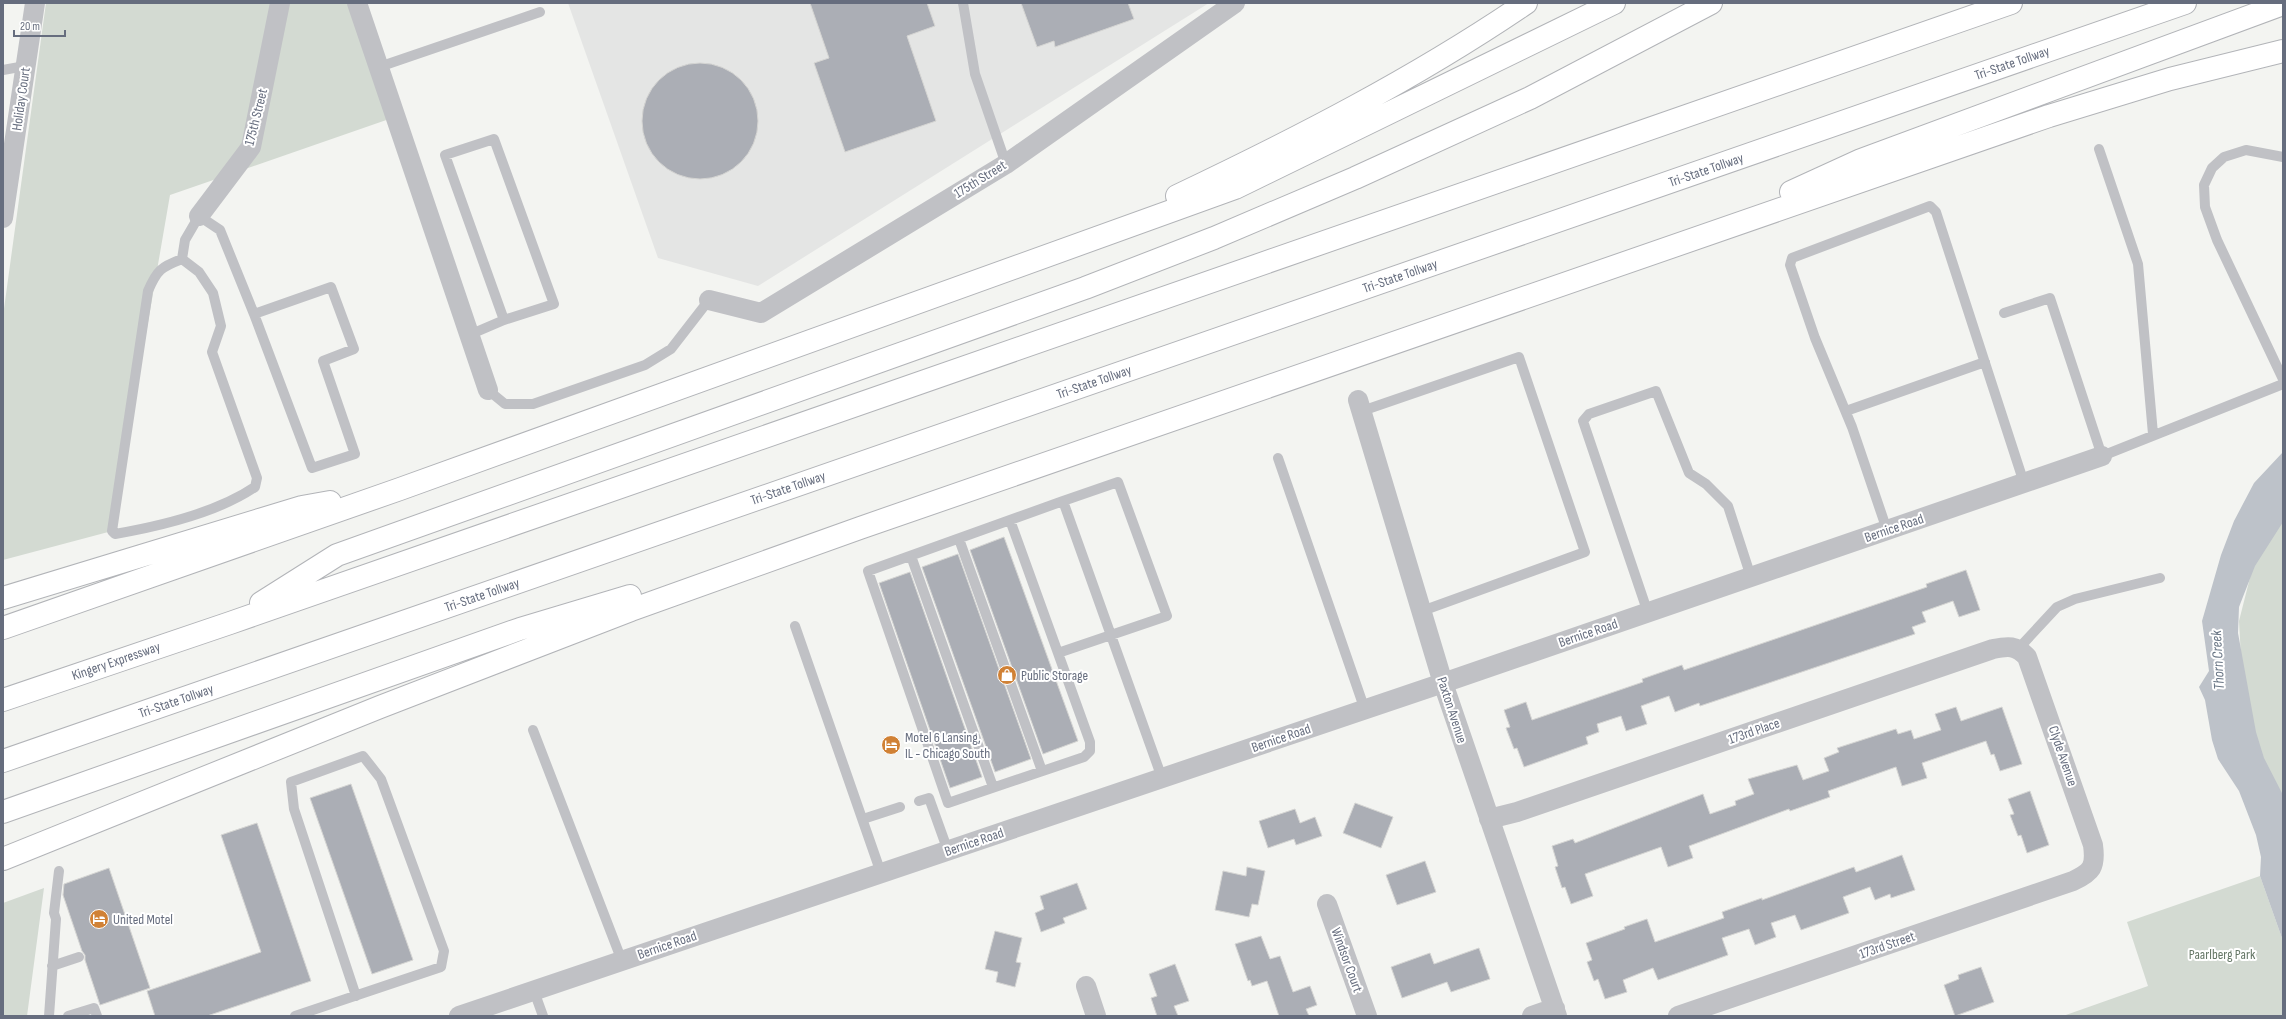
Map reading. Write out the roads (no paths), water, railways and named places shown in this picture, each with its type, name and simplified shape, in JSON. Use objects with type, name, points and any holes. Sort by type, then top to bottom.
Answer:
[{"type":"highway","points":[[1034,262],[1222,174],[1343,114],[1424,68],[1526,3]]},
{"type":"highway","points":[[3,628],[400,489],[1034,262],[1234,188],[1614,3]]},
{"type":"highway","points":[[230,623],[337,555],[1078,291],[1214,238],[1355,178],[1530,98],[1711,3]]},
{"type":"highway","points":[[230,623],[2011,3]]},
{"type":"highway","name":"Tri-State Tollway","points":[[3,761],[2185,3]]},
{"type":"highway","points":[[1672,247],[1861,160],[2283,4]]},
{"type":"highway","points":[[3,859],[520,652],[860,528],[2111,96],[2201,71],[2283,51]]},
{"type":"highway","points":[[3,598],[302,507],[400,489]]},
{"type":"highway","points":[[3,812],[520,629],[860,528]]},
{"type":"highway","name":"Kingery Expressway","points":[[3,700],[230,623]]},
{"type":"street","name":"Holiday Court","points":[[3,218],[8,141],[25,66],[35,3]]},
{"type":"street","name":"175th Street","points":[[199,216],[251,146],[280,3]]},
{"type":"street","points":[[357,3],[488,390]]},
{"type":"street","name":"175th Street","points":[[709,300],[761,313],[1006,164],[1211,11],[1235,3]]},
{"type":"street","name":"Paxton Avenue","points":[[1360,406],[1443,683],[1556,1012]]},
{"type":"street","name":"Bernice Road","points":[[468,1015],[622,961],[1365,710],[2102,456]]},
{"type":"street","name":"173rd Place","points":[[1489,819],[1517,812],[1993,649],[2007,646],[2018,648]]},
{"type":"street","name":"Clyde Avenue","points":[[2018,648],[2027,656],[2033,670],[2093,845],[2095,859],[2092,868]]},
{"type":"street","name":"173rd Street","points":[[1678,1016],[2073,881],[2084,875],[2092,868]]},
{"type":"street","name":"Windsor Court","points":[[1327,904],[1367,1016]]},
{"type":"street","points":[[1086,986],[1096,1016]]},
{"type":"street","points":[[1532,1016],[1556,1012]]},
{"type":"lane","points":[[963,3],[975,74],[1006,164]]},
{"type":"lane","points":[[379,67],[540,12]]},
{"type":"lane","points":[[3,70],[25,66]]},
{"type":"lane","points":[[469,334],[504,320],[554,304],[494,139],[445,155],[504,320]]},
{"type":"lane","points":[[2099,149],[2138,264],[2153,434]]},
{"type":"lane","points":[[2283,157],[2246,150],[2224,157],[2212,168],[2204,185],[2205,206],[2217,240],[2283,379]]},
{"type":"lane","points":[[1887,530],[1846,411],[1814,338],[1790,265],[1792,258],[1930,206],[1936,212],[2024,483]]},
{"type":"lane","points":[[182,259],[185,240],[199,216],[220,230],[254,314],[312,468],[355,454],[323,361],[354,349],[331,287],[254,314]]},
{"type":"lane","points":[[182,259],[199,272],[212,293],[221,326],[212,352],[257,478],[255,487],[235,498],[184,518],[115,534],[112,531],[148,291],[154,277],[162,267],[182,259]]},
{"type":"lane","points":[[2004,313],[2050,298],[2102,456],[2153,434],[2224,409],[2283,384]]},
{"type":"lane","points":[[488,390],[505,404],[533,404],[645,365],[671,349],[709,300]]},
{"type":"lane","points":[[1360,406],[1519,357],[1585,552],[1422,611]]},
{"type":"lane","points":[[1846,411],[1985,362]]},
{"type":"lane","points":[[1648,613],[1583,421],[1589,414],[1656,391],[1689,472],[1706,484],[1728,506],[1751,577]]},
{"type":"lane","points":[[1278,458],[1365,710]]},
{"type":"lane","points":[[1010,520],[1090,742],[1090,751],[1084,757],[948,802],[868,571],[959,538],[1063,501],[1118,482],[1167,616],[1058,653]]},
{"type":"lane","points":[[1063,501],[1162,778]]},
{"type":"lane","points":[[959,538],[1042,771]]},
{"type":"lane","points":[[911,556],[994,787]]},
{"type":"lane","points":[[2018,648],[2057,607],[2075,599],[2160,578]]},
{"type":"lane","points":[[795,626],[881,873]]},
{"type":"lane","points":[[533,730],[622,961]]},
{"type":"lane","points":[[295,1016],[356,996],[441,967],[444,951],[381,779],[363,756],[291,782],[294,809],[356,996]]},
{"type":"lane","points":[[919,801],[929,798],[948,851]]},
{"type":"lane","points":[[863,819],[900,807]]},
{"type":"lane","points":[[49,1016],[56,919],[54,913],[59,871]]},
{"type":"lane","points":[[52,966],[79,957]]},
{"type":"lane","points":[[534,991],[543,1016]]},
{"type":"lane","points":[[68,1016],[94,1008],[97,1016]]},
{"type":"water","name":"Thorn Creek","points":[[2283,452],[2283,522],[2255,566],[2239,607],[2238,633],[2256,732],[2264,758],[2283,795],[2283,941],[2260,876],[2261,857],[2256,835],[2239,791],[2218,759],[2212,740],[2205,700],[2199,687],[2209,671],[2202,621],[2221,555],[2234,521],[2254,483]]},
{"type":"place","name":"Public Storage","points":[[1007,675]]},
{"type":"place","name":"Motel 6 Lansing, IL - Chicago South","points":[[891,745]]},
{"type":"place","name":"United Motel","points":[[99,919]]},
{"type":"park label","name":"Paarlberg Park","points":[[2222,954]]}]
